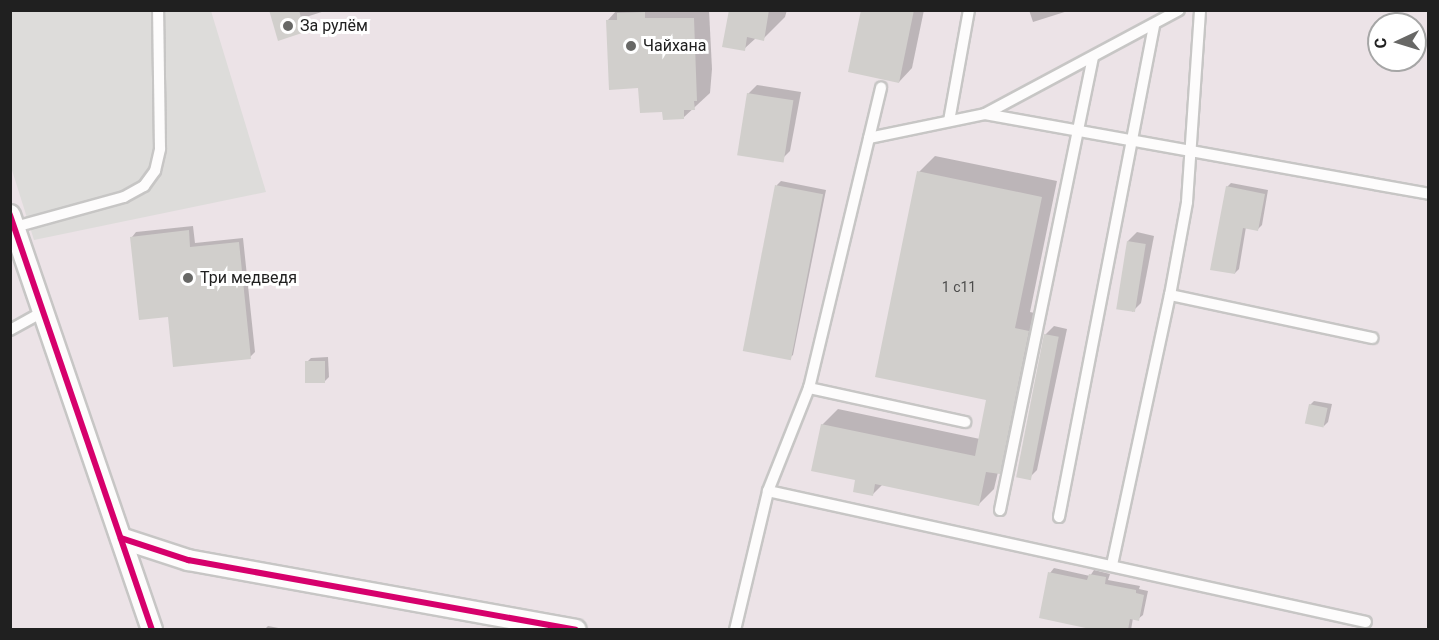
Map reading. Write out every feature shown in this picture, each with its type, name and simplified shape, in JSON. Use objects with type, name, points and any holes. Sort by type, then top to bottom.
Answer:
[{"type":"street","points":[[13,221],[152,630]]},
{"type":"street","points":[[121,538],[188,560],[576,630]]},
{"type":"lane","points":[[13,221],[124,197],[144,186],[155,171],[160,149],[158,10]]},
{"type":"lane","points":[[950,121],[969,10]]},
{"type":"lane","points":[[869,138],[985,114],[1154,26],[1179,10]]},
{"type":"lane","points":[[1112,565],[1170,295],[1187,202],[1200,10]]},
{"type":"lane","points":[[1059,517],[1154,26]]},
{"type":"lane","points":[[1000,510],[1093,58]]},
{"type":"lane","points":[[735,630],[768,491],[809,388],[881,87]]},
{"type":"lane","points":[[985,114],[1428,194]]},
{"type":"lane","points":[[1170,295],[1372,338]]},
{"type":"lane","points":[[10,330],[44,311]]},
{"type":"lane","points":[[809,388],[965,422]]},
{"type":"lane","points":[[768,491],[1366,622]]},
{"type":"shaded area","points":[[15,10],[211,11],[266,192],[34,240],[11,167],[10,13]]},
{"type":"shaded area","points":[[10,11],[1428,11],[1428,629],[11,629]]},
{"type":"building","name":"За рулём","points":[[269,10],[299,10],[305,32],[278,41]]},
{"type":"building","points":[[729,10],[769,10],[764,41],[747,37],[745,51],[722,47]]},
{"type":"building","points":[[861,10],[914,10],[899,83],[848,72]]},
{"type":"building","points":[[645,12],[645,18],[694,18],[697,101],[694,101],[695,110],[684,110],[684,119],[663,120],[662,112],[640,113],[638,88],[609,90],[606,20],[617,20],[617,13]]},
{"type":"building","points":[[747,93],[793,100],[784,163],[737,155]]},
{"type":"building","points":[[917,171],[1042,197],[1015,328],[1029,331],[1000,474],[986,472],[979,506],[875,484],[873,496],[853,492],[855,480],[811,471],[821,424],[975,456],[986,400],[875,377]]},
{"type":"building","points":[[775,185],[823,194],[791,360],[743,351]]},
{"type":"building","points":[[1226,186],[1265,194],[1258,231],[1243,228],[1235,274],[1210,270]]},
{"type":"building","name":"Три медведя","points":[[189,230],[190,247],[239,242],[251,359],[173,367],[168,317],[139,320],[130,237]]},
{"type":"building","points":[[1127,241],[1146,244],[1135,312],[1116,309]]},
{"type":"building","points":[[1044,334],[1059,337],[1031,480],[1016,477]]},
{"type":"building","points":[[305,361],[325,361],[325,383],[305,383]]},
{"type":"building","points":[[1309,404],[1328,408],[1323,428],[1305,424]]},
{"type":"building","points":[[1048,572],[1087,580],[1089,574],[1106,577],[1105,584],[1136,590],[1136,593],[1144,595],[1139,621],[1130,619],[1128,630],[1095,630],[1039,618]]},
{"type":"cycle path","points":[[10,215],[152,630]]},
{"type":"cycle path","points":[[121,538],[188,560],[576,630]]},
{"type":"place","name":"За рулём","points":[[288,26]]},
{"type":"place","name":"Чайхана","points":[[631,46]]},
{"type":"place","name":"Три медведя","points":[[188,278]]}]
